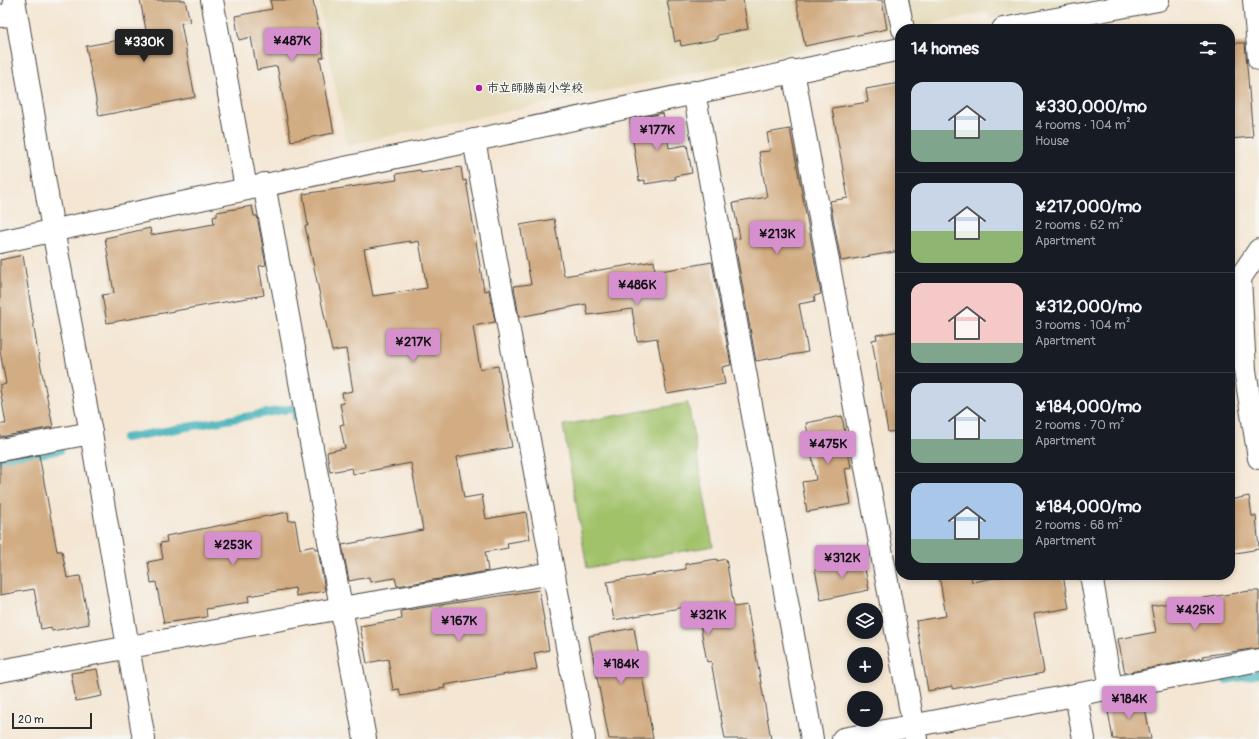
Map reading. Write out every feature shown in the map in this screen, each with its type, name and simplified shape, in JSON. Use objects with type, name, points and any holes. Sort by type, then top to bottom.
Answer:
[{"type":"street","points":[[212,0],[255,186],[341,608],[365,739]]},
{"type":"street","points":[[897,0],[902,24]]},
{"type":"street","points":[[1024,24],[1106,5],[1158,0]]},
{"type":"street","points":[[1254,0],[1259,59]]},
{"type":"street","points":[[10,10],[53,230],[144,739]]},
{"type":"street","points":[[0,242],[255,186],[895,50]]},
{"type":"street","points":[[793,71],[915,732]]},
{"type":"street","points":[[694,92],[812,739]]},
{"type":"street","points":[[474,140],[584,739]]},
{"type":"street","points":[[1259,250],[1240,278],[1245,367],[1259,458]]},
{"type":"street","points":[[0,450],[90,433]]},
{"type":"street","points":[[0,671],[341,608],[553,573]]},
{"type":"street","points":[[1092,580],[1112,688]]},
{"type":"street","points":[[843,739],[915,732],[1076,695],[1259,660]]},
{"type":"street","points":[[1076,695],[1084,739]]},
{"type":"shaded area","name":"市立師勝南小学校","points":[[318,0],[1084,0],[990,19],[987,12],[929,24],[895,24],[895,31],[347,145]]},
{"type":"green space","points":[[688,403],[713,546],[587,568],[563,425]]},
{"type":"building","points":[[140,0],[185,0],[190,22],[181,23],[195,97],[99,116],[86,46],[147,35]]},
{"type":"building","points":[[270,0],[313,0],[324,57],[320,58],[334,133],[291,141],[277,66],[257,70],[251,37],[239,40],[235,16],[272,9]]},
{"type":"building","points":[[667,0],[743,0],[748,29],[718,35],[718,39],[681,46],[680,40],[675,42]]},
{"type":"building","points":[[796,0],[882,0],[887,29],[805,46]]},
{"type":"building","points":[[1235,43],[1245,43],[1253,137],[1235,139]]},
{"type":"building","points":[[895,84],[895,252],[841,261],[830,201],[848,198],[832,108],[868,102],[866,89]]},
{"type":"building","points":[[663,113],[669,148],[687,145],[692,173],[675,176],[676,179],[645,184],[645,180],[639,181],[630,120]]},
{"type":"building","points":[[790,129],[821,294],[814,296],[815,301],[799,304],[808,352],[756,361],[734,239],[740,238],[733,203],[767,197],[759,152],[770,151],[767,133]]},
{"type":"building","points":[[461,167],[463,181],[466,180],[484,291],[489,290],[495,322],[473,326],[480,369],[498,366],[512,447],[457,457],[464,498],[482,495],[486,519],[526,512],[530,539],[507,543],[508,548],[485,552],[488,571],[397,586],[395,578],[370,582],[369,577],[349,581],[342,545],[423,530],[411,463],[353,474],[352,468],[330,472],[327,452],[345,448],[340,425],[344,424],[340,404],[344,403],[342,393],[353,391],[346,349],[332,351],[305,226],[308,226],[303,194],[397,180],[396,174],[420,170],[421,173]],"holes":[[[410,241],[410,243],[419,241],[427,288],[373,296],[364,249]]]},
{"type":"building","points":[[252,206],[254,216],[257,216],[266,265],[259,266],[264,295],[107,323],[102,295],[114,293],[105,238],[150,228],[151,235],[214,224],[213,217],[217,216],[217,212]]},
{"type":"building","points":[[554,219],[564,276],[654,261],[655,272],[712,262],[731,365],[722,367],[725,384],[667,394],[657,338],[637,341],[632,309],[588,315],[586,304],[519,317],[514,286],[531,284],[520,225]]},
{"type":"building","points":[[23,255],[37,347],[53,427],[0,437],[0,424],[6,424],[0,385],[6,384],[0,351],[0,260]]},
{"type":"building","points":[[895,332],[895,431],[888,432],[872,340],[877,339],[876,335]]},
{"type":"building","points":[[842,416],[851,468],[845,469],[851,504],[807,512],[802,482],[816,480],[806,423]]},
{"type":"building","points":[[39,455],[57,551],[62,551],[67,578],[80,576],[89,624],[52,631],[51,627],[41,629],[34,589],[0,595],[0,462]]},
{"type":"building","points":[[1249,496],[1252,516],[1256,516],[1259,549],[1235,553],[1235,499]]},
{"type":"building","points":[[288,512],[289,521],[295,520],[300,549],[314,546],[315,549],[318,549],[325,591],[296,596],[295,588],[248,596],[249,602],[206,609],[207,617],[164,623],[156,582],[151,583],[148,562],[163,559],[160,543],[167,542],[166,536]]},
{"type":"building","points":[[863,558],[869,590],[821,600],[815,569],[821,568],[820,566]]},
{"type":"building","points":[[717,559],[717,561],[726,559],[734,607],[747,605],[771,739],[725,739],[711,661],[707,662],[697,607],[686,609],[685,607],[614,620],[607,582],[686,569],[685,564]]},
{"type":"building","points":[[940,580],[972,580],[972,582],[983,580],[1064,580],[1069,608],[1034,614],[1044,671],[1043,673],[952,689],[952,686],[928,691],[916,621],[946,616]]},
{"type":"building","points":[[539,590],[549,650],[534,653],[537,669],[444,685],[445,688],[401,696],[399,689],[393,690],[388,659],[367,663],[360,626],[402,619],[401,611]]},
{"type":"building","points":[[1250,591],[1259,591],[1259,648],[1202,656],[1203,658],[1125,673],[1118,639],[1156,632],[1151,606]]},
{"type":"building","points":[[634,628],[653,739],[609,739],[589,636]]},
{"type":"building","points":[[97,669],[102,696],[76,701],[71,673]]},
{"type":"building","points":[[1143,698],[1151,739],[1113,739],[1107,705]]},
{"type":"waterway","points":[[125,438],[295,408],[296,417]]},
{"type":"waterway","points":[[0,461],[60,450]]},
{"type":"waterway","points":[[1226,680],[1259,674]]},
{"type":"place","name":"市立師勝南小学校","points":[[479,88]]}]
